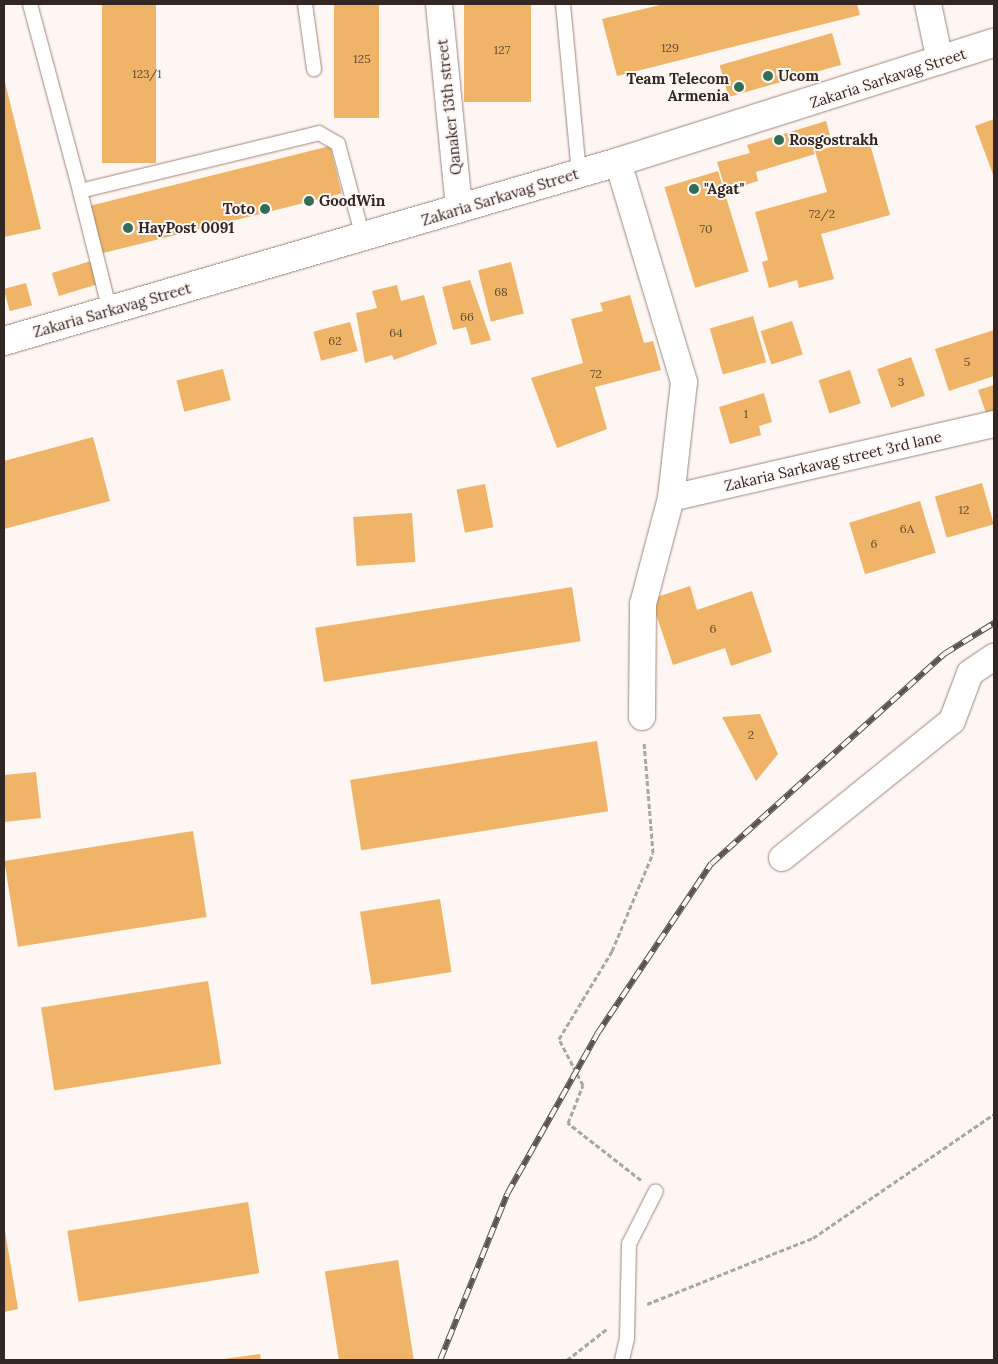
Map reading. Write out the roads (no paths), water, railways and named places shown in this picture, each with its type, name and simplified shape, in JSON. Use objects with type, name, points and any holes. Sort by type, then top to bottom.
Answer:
[{"type":"main road","name":"Zakaria Sarkavag Street","points":[[4,341],[579,174],[994,43]]},
{"type":"street","name":"Qanaker 13th street","points":[[439,4],[459,209]]},
{"type":"street","points":[[928,4],[940,61]]},
{"type":"street","points":[[618,162],[684,382],[671,498],[643,604],[642,717]]},
{"type":"street","name":"Zakaria Sarkavag street 3rd lane","points":[[671,498],[994,424]]},
{"type":"street","points":[[782,858],[952,721],[970,673],[994,657]]},
{"type":"lane","points":[[30,4],[110,310]]},
{"type":"lane","points":[[305,4],[314,69]]},
{"type":"lane","points":[[565,4],[579,174]]},
{"type":"lane","points":[[80,191],[318,133],[338,144],[363,237]]},
{"type":"lane","points":[[622,1360],[627,1312],[629,1244],[656,1191]]},
{"type":"railway","points":[[440,1360],[507,1194],[597,1034],[711,864],[944,654],[994,623]]},
{"type":"place","name":"Ucom","points":[[768,76]]},
{"type":"place","name":"Team Telecom Armenia","points":[[739,87]]},
{"type":"place","name":"Rosgostrakh","points":[[779,140]]},
{"type":"place","name":"\"Agat\"","points":[[694,189]]},
{"type":"place","name":"GoodWin","points":[[309,201]]},
{"type":"place","name":"Toto","points":[[265,209]]},
{"type":"place","name":"HayPost 0091","points":[[128,228]]}]
